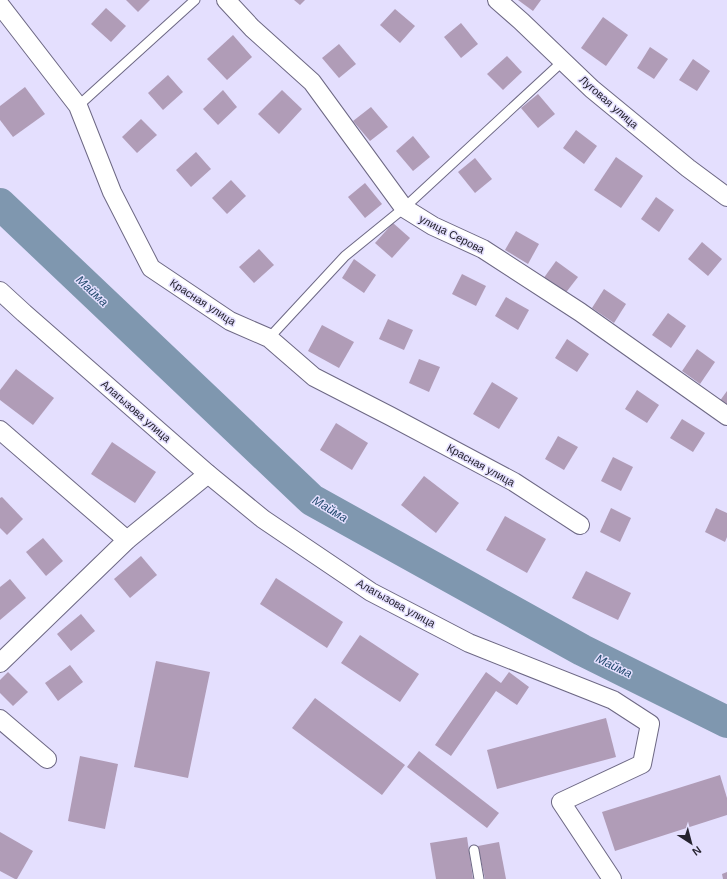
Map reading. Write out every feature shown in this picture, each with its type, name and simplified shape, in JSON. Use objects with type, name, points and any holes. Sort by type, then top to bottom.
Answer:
[{"type":"street","name":"улица Серова","points":[[226,0],[252,28],[312,82],[404,208],[433,226],[483,249],[580,312],[727,416]]},
{"type":"street","name":"Луговая улица","points":[[497,0],[592,88],[688,168],[727,197]]},
{"type":"street","name":"Красная улица","points":[[0,5],[78,106],[112,192],[151,268],[230,321],[269,338],[314,377],[514,482],[580,526]]},
{"type":"street","name":"Алагызова улица","points":[[0,291],[208,474],[263,519],[371,592],[469,642],[613,700],[650,724],[642,764],[561,802],[612,879]]},
{"type":"street","points":[[0,430],[127,540]]},
{"type":"street","points":[[0,663],[127,540],[208,474]]},
{"type":"street","points":[[0,719],[47,759]]},
{"type":"lane","points":[[78,106],[195,0]]},
{"type":"lane","points":[[269,338],[345,256],[404,208],[563,61]]},
{"type":"lane","points":[[474,850],[479,879]]},
{"type":"building","points":[[126,0],[150,0],[138,12]]},
{"type":"building","points":[[294,0],[305,0],[300,5]]},
{"type":"building","points":[[518,0],[541,0],[533,11]]},
{"type":"building","points":[[106,8],[126,26],[111,42],[91,24]]},
{"type":"building","points":[[395,9],[415,26],[400,43],[380,25]]},
{"type":"building","points":[[603,17],[628,35],[606,66],[581,48]]},
{"type":"building","points":[[461,23],[478,44],[461,58],[444,37]]},
{"type":"building","points":[[233,35],[252,57],[227,80],[207,59]]},
{"type":"building","points":[[339,44],[356,64],[339,78],[322,58]]},
{"type":"building","points":[[650,47],[668,59],[654,79],[637,68]]},
{"type":"building","points":[[507,56],[522,72],[503,90],[487,74]]},
{"type":"building","points":[[693,59],[710,71],[697,91],[679,80]]},
{"type":"building","points":[[168,75],[183,92],[163,110],[148,93]]},
{"type":"building","points":[[25,87],[45,114],[13,137],[0,120],[0,106]]},
{"type":"building","points":[[223,90],[237,107],[218,125],[203,109]]},
{"type":"building","points":[[282,90],[302,109],[279,134],[258,114]]},
{"type":"building","points":[[538,94],[555,114],[538,128],[521,108]]},
{"type":"building","points":[[371,107],[388,127],[370,141],[353,121]]},
{"type":"building","points":[[141,119],[157,135],[137,153],[122,137]]},
{"type":"building","points":[[576,130],[597,146],[584,164],[563,148]]},
{"type":"building","points":[[413,136],[430,157],[413,171],[396,151]]},
{"type":"building","points":[[196,152],[211,169],[191,187],[176,170]]},
{"type":"building","points":[[616,157],[643,176],[621,208],[594,190]]},
{"type":"building","points":[[475,158],[492,179],[475,193],[458,172]]},
{"type":"building","points":[[231,180],[246,196],[227,214],[212,198]]},
{"type":"building","points":[[365,183],[382,204],[365,218],[348,197]]},
{"type":"building","points":[[656,197],[674,210],[659,232],[641,219]]},
{"type":"building","points":[[393,223],[410,238],[392,258],[375,243]]},
{"type":"building","points":[[516,231],[539,244],[528,264],[505,250]]},
{"type":"building","points":[[702,242],[722,259],[708,276],[688,259]]},
{"type":"building","points":[[259,249],[274,265],[254,283],[239,267]]},
{"type":"building","points":[[354,259],[376,275],[364,293],[342,278]]},
{"type":"building","points":[[556,261],[578,277],[564,295],[543,279]]},
{"type":"building","points":[[462,274],[486,286],[476,306],[452,294]]},
{"type":"building","points":[[604,289],[626,304],[614,323],[592,308]]},
{"type":"building","points":[[506,297],[529,310],[518,330],[495,316]]},
{"type":"building","points":[[668,313],[686,326],[671,348],[652,335]]},
{"type":"building","points":[[388,319],[413,330],[404,350],[379,339]]},
{"type":"building","points":[[322,325],[354,342],[339,368],[308,351]]},
{"type":"building","points":[[567,339],[589,354],[577,372],[555,358]]},
{"type":"building","points":[[697,349],[715,362],[700,384],[682,371]]},
{"type":"building","points":[[419,359],[440,367],[429,392],[409,383]]},
{"type":"building","points":[[16,369],[54,398],[33,425],[0,400],[0,390]]},
{"type":"building","points":[[492,382],[518,398],[499,429],[473,414]]},
{"type":"building","points":[[637,390],[659,405],[647,423],[625,409]]},
{"type":"building","points":[[727,391],[727,408],[719,402]]},
{"type":"building","points":[[682,419],[705,433],[693,452],[670,438]]},
{"type":"building","points":[[336,423],[368,443],[352,470],[320,450]]},
{"type":"building","points":[[558,436],[578,447],[564,470],[545,459]]},
{"type":"building","points":[[112,442],[156,472],[135,503],[91,474]]},
{"type":"building","points":[[613,457],[633,467],[621,491],[601,481]]},
{"type":"building","points":[[424,476],[459,503],[436,533],[401,505]]},
{"type":"building","points":[[2,497],[23,519],[7,535],[0,528],[0,498]]},
{"type":"building","points":[[611,508],[631,518],[620,542],[600,532]]},
{"type":"building","points":[[716,508],[727,513],[727,537],[725,542],[705,532]]},
{"type":"building","points":[[505,516],[546,539],[527,573],[486,550]]},
{"type":"building","points":[[43,538],[63,561],[46,576],[26,552]]},
{"type":"building","points":[[141,556],[157,575],[130,598],[114,579]]},
{"type":"building","points":[[586,571],[631,593],[618,620],[572,598]]},
{"type":"building","points":[[276,578],[343,622],[327,648],[260,604]]},
{"type":"building","points":[[10,579],[26,598],[0,620],[0,587]]},
{"type":"building","points":[[81,614],[95,631],[71,651],[57,634]]},
{"type":"building","points":[[360,635],[419,674],[400,702],[341,663]]},
{"type":"building","points":[[156,661],[210,672],[188,778],[134,767]]},
{"type":"building","points":[[70,665],[83,682],[58,701],[45,683]]},
{"type":"building","points":[[8,672],[28,692],[13,706],[0,693],[0,680]]},
{"type":"building","points":[[486,672],[501,683],[509,672],[529,687],[517,705],[496,691],[451,756],[435,745]]},
{"type":"building","points":[[315,698],[405,765],[382,795],[292,728]]},
{"type":"building","points":[[606,718],[616,757],[497,789],[487,750]]},
{"type":"building","points":[[419,751],[499,813],[487,828],[407,767]]},
{"type":"building","points":[[80,756],[118,764],[105,829],[68,821]]},
{"type":"building","points":[[720,775],[727,798],[727,815],[615,851],[602,812]]},
{"type":"building","points":[[0,832],[33,851],[17,879],[0,871]]},
{"type":"building","points":[[467,837],[473,879],[436,879],[430,843]]},
{"type":"building","points":[[499,842],[506,879],[485,879],[478,846]]},
{"type":"building","points":[[727,872],[727,879],[723,879],[722,874]]},
{"type":"waterway","name":"Майма","points":[[0,204],[312,500],[582,650],[727,722]]}]
